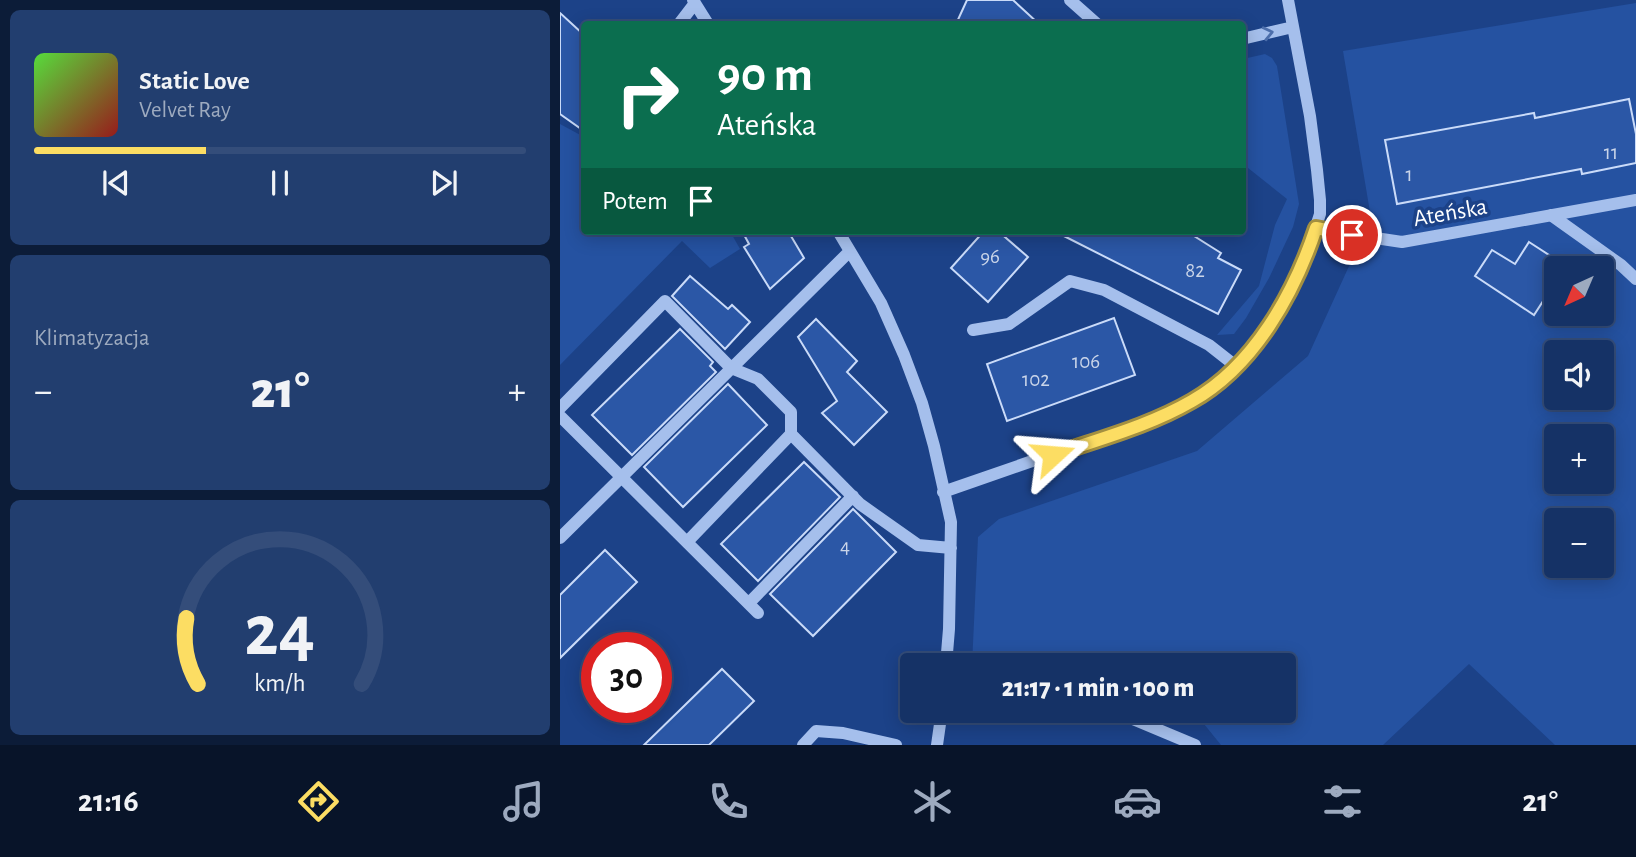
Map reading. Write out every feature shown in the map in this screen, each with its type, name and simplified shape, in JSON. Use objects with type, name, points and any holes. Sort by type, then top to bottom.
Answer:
[{"type":"street","points":[[1070,0],[1094,21]]},
{"type":"street","points":[[943,492],[1165,415],[1209,391],[1255,347],[1288,292],[1306,254],[1320,214],[1310,116],[1288,0]]},
{"type":"street","points":[[681,21],[694,1],[706,21]]},
{"type":"street","points":[[1246,38],[1293,27]]},
{"type":"street","name":"Ateńska","points":[[1316,228],[1402,242],[1636,200]]},
{"type":"street","points":[[1551,215],[1621,265],[1636,279]]},
{"type":"street","points":[[840,235],[881,303],[922,403],[934,446],[951,522],[947,653]]},
{"type":"street","points":[[560,538],[850,251]]},
{"type":"street","points":[[973,330],[1009,324],[1070,281],[1104,290],[1209,345],[1237,367]]},
{"type":"street","points":[[560,408],[665,301],[731,368],[758,379],[791,412],[791,434],[687,542]]},
{"type":"street","points":[[560,416],[753,608],[853,496]]},
{"type":"street","points":[[791,434],[860,504],[918,545],[951,548]]},
{"type":"street","points":[[937,745],[940,723]]},
{"type":"street","points":[[1138,723],[1174,742],[1195,745]]},
{"type":"street","points":[[803,745],[816,732],[843,733],[896,745]]},
{"type":"shaded area","points":[[1636,3],[1636,745],[1555,745],[1469,664],[1383,745],[1221,745],[1201,723],[1296,723],[1296,653],[973,653],[978,537],[999,519],[1197,451],[1308,356],[1371,218],[1343,51]]},
{"type":"shaded area","points":[[1265,54],[1272,58],[1277,66],[1299,204],[1293,227],[1246,318],[1234,334],[1217,335],[1259,286],[1275,225],[1287,199],[1246,166],[1246,58]]},
{"type":"shaded area","points":[[560,124],[581,135],[581,235],[732,235],[740,249],[710,268],[682,241],[560,365]]},
{"type":"building","points":[[967,0],[1013,0],[1036,21],[957,21]]},
{"type":"building","points":[[560,13],[581,32],[581,129],[560,114]]},
{"type":"building","points":[[1629,99],[1636,134],[1636,163],[1582,174],[1581,169],[1397,204],[1385,140],[1534,113],[1535,118]]},
{"type":"building","points":[[744,235],[790,235],[804,258],[770,289],[744,247],[749,244]]},
{"type":"building","points":[[980,235],[1003,235],[1028,257],[988,302],[951,268]]},
{"type":"building","points":[[1062,235],[1192,235],[1221,253],[1218,258],[1241,270],[1218,314]]},
{"type":"building","points":[[1529,242],[1551,256],[1544,256],[1544,300],[1534,315],[1475,276],[1492,250],[1515,264]]},
{"type":"building","points":[[690,276],[728,309],[732,305],[750,322],[725,349],[672,296]]},
{"type":"building","points":[[1114,318],[1135,375],[1007,421],[987,364]]},
{"type":"building","points":[[816,319],[857,361],[847,372],[887,412],[854,445],[822,413],[837,401],[798,337]]},
{"type":"building","points":[[680,329],[713,362],[710,366],[716,372],[632,455],[592,415]]},
{"type":"building","points":[[728,384],[767,425],[683,507],[644,467]]},
{"type":"building","points":[[804,462],[840,497],[758,581],[721,544]]},
{"type":"building","points":[[853,509],[896,552],[813,636],[770,594]]},
{"type":"building","points":[[605,550],[637,582],[586,632],[581,632],[581,637],[560,658],[560,595]]},
{"type":"building","points":[[722,669],[754,701],[709,745],[644,745],[667,723],[672,723],[672,718]]},
{"type":"route","points":[[1053,455],[1165,415],[1209,391],[1255,347],[1288,292],[1316,228],[1352,235]]}]
